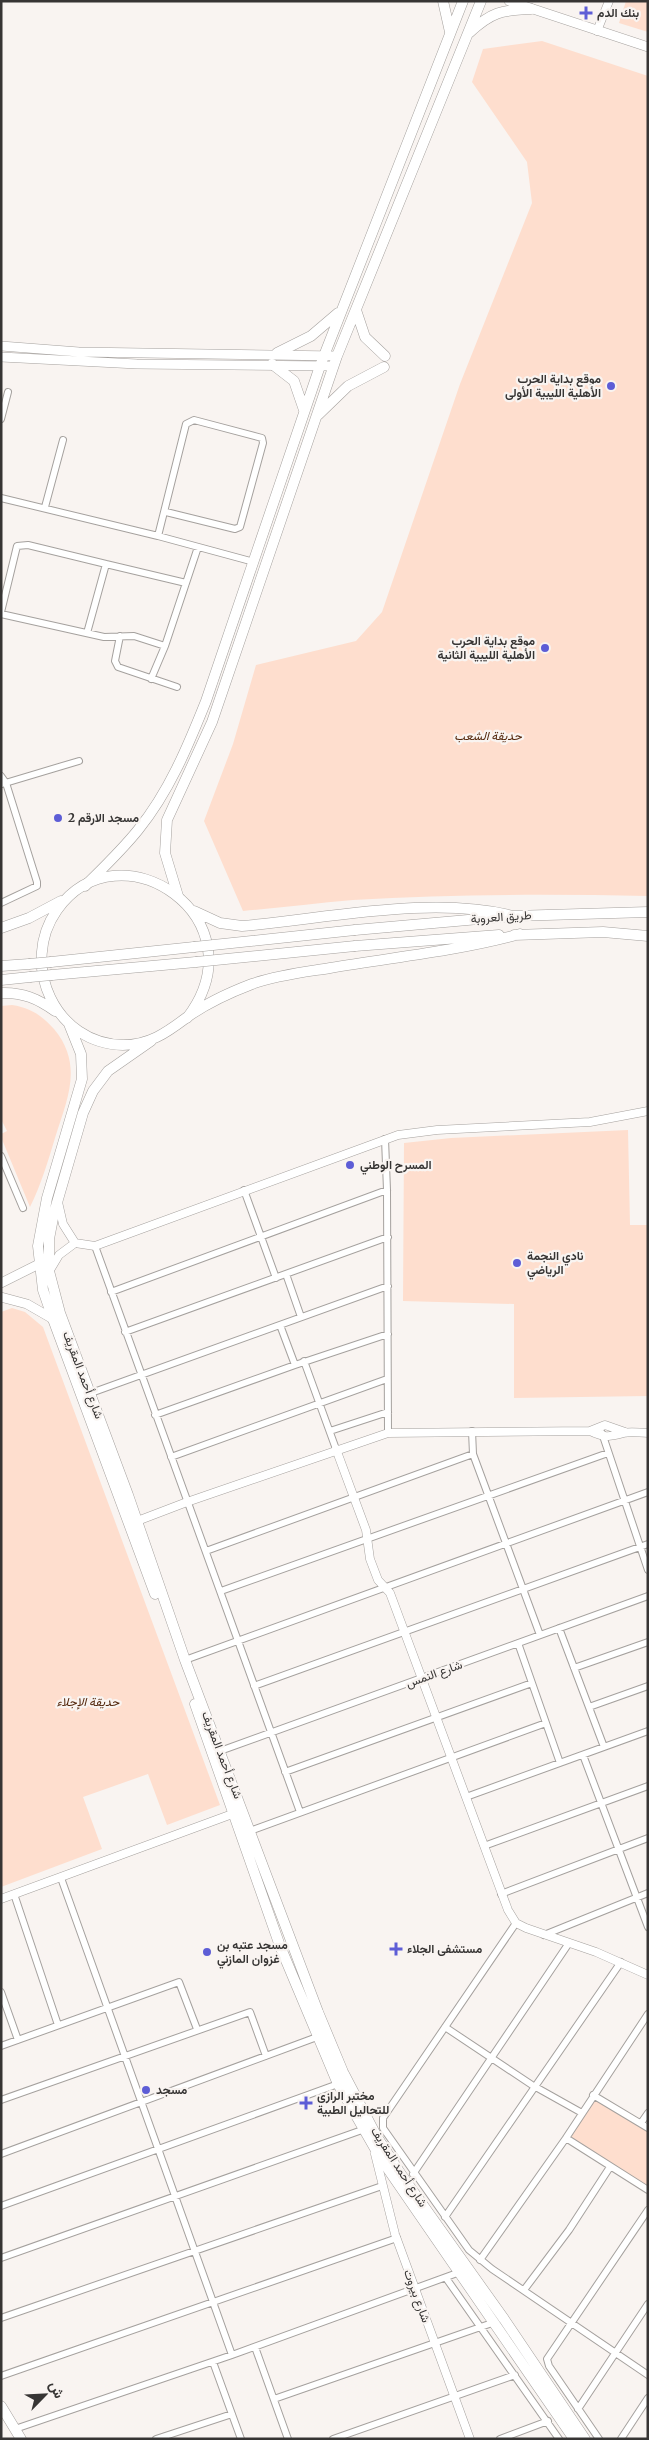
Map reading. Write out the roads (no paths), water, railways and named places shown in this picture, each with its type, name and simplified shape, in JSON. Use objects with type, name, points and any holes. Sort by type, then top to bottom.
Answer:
[{"type":"main road","points":[[442,1],[447,13],[451,33]]},
{"type":"main road","points":[[1,928],[29,918],[69,897],[85,886],[140,829],[175,773],[206,701],[304,410],[340,310],[463,1]]},
{"type":"main road","points":[[178,896],[165,852],[166,820],[212,722],[335,361],[480,1]]},
{"type":"main road","points":[[508,1],[648,47]]},
{"type":"main road","points":[[522,1],[531,9]]},
{"type":"main road","points":[[465,38],[492,14],[507,10],[531,9]]},
{"type":"main road","points":[[277,354],[311,336],[340,310]]},
{"type":"main road","points":[[356,310],[365,336],[385,356]]},
{"type":"main road","points":[[1,346],[78,352],[277,354],[322,361]]},
{"type":"main road","points":[[1,357],[137,364],[272,364],[335,361]]},
{"type":"main road","points":[[272,364],[294,382],[304,410]]},
{"type":"main road","points":[[316,418],[348,386],[384,367]]},
{"type":"main road","points":[[85,886],[100,880],[133,876],[165,886],[192,910],[204,933],[208,965],[201,996],[187,1018]]},
{"type":"main road","points":[[61,1016],[46,991],[40,962],[48,926],[59,908],[69,897]]},
{"type":"main road","points":[[192,910],[220,924],[242,926],[423,909],[479,909],[513,916]]},
{"type":"main road","name":"طريق العروبة","points":[[1,966],[513,916],[648,912]]},
{"type":"main road","name":"طريق العروبة","points":[[1,980],[356,946],[520,934],[603,932],[648,936]]},
{"type":"main road","points":[[1,993],[30,996],[61,1016],[81,1032],[108,1043],[137,1044],[151,1041],[170,1031],[187,1018],[242,988],[270,979],[483,944],[520,934]]},
{"type":"main road","name":"شارع أحمد المقريف","points":[[69,1024],[81,1054],[82,1080],[47,1198],[38,1246],[43,1290],[53,1319],[220,1750],[250,1831],[277,1920],[317,2036],[338,2084],[362,2130],[574,2439]]},
{"type":"main road","name":"شارع أحمد المقريف","points":[[151,1041],[108,1071],[93,1091],[82,1113],[49,1239],[50,1271],[60,1313],[91,1394],[133,1522],[235,1813],[277,1920],[343,2072],[377,2136],[585,2439]]},
{"type":"main road","points":[[1,1283],[39,1264]]},
{"type":"main road","points":[[1,1297],[26,1304],[53,1319]]},
{"type":"main road","points":[[1,2406],[18,2436]]},
{"type":"street","points":[[597,31],[609,1]]},
{"type":"street","points":[[1,419],[8,392]]},
{"type":"street","points":[[158,536],[166,512],[186,424],[189,421],[194,420],[262,438],[263,443],[240,527],[235,529],[166,512]]},
{"type":"street","points":[[45,507],[63,440]]},
{"type":"street","points":[[1,498],[45,507],[254,562]]},
{"type":"street","points":[[165,646],[134,636],[104,637],[1,613],[17,546],[28,545],[186,583]]},
{"type":"street","points":[[151,679],[165,646],[198,547]]},
{"type":"street","points":[[87,633],[106,564]]},
{"type":"street","points":[[120,636],[115,661],[118,667],[178,687]]},
{"type":"street","points":[[3,784],[78,761]]},
{"type":"street","points":[[1,776],[38,884],[1,903]]},
{"type":"street","points":[[50,1271],[59,1255],[75,1243],[95,1246],[385,1139],[437,1130],[590,1122],[648,1111]]},
{"type":"street","points":[[385,1139],[388,1190],[388,1433]]},
{"type":"street","points":[[1,1156],[23,1208]]},
{"type":"street","points":[[244,1190],[276,1278]]},
{"type":"street","points":[[110,1292],[388,1190]]},
{"type":"street","points":[[58,1199],[63,1224],[75,1243]]},
{"type":"street","points":[[125,1332],[388,1237]]},
{"type":"street","points":[[95,1246],[140,1375],[300,1812]]},
{"type":"street","points":[[286,1274],[301,1317]]},
{"type":"street","points":[[91,1394],[388,1286]]},
{"type":"street","points":[[280,1324],[295,1365]]},
{"type":"street","points":[[155,1416],[304,1361],[388,1334]]},
{"type":"street","points":[[304,1361],[367,1538],[370,1559],[378,1580],[390,1593],[501,1894],[516,1923],[621,1962],[648,1975]]},
{"type":"street","points":[[171,1458],[387,1379]]},
{"type":"street","points":[[330,1431],[388,1412]]},
{"type":"street","points":[[133,1522],[388,1433],[590,1431],[602,1426],[614,1427],[625,1432],[648,1433]]},
{"type":"street","points":[[602,1426],[602,1437],[648,1570]]},
{"type":"street","points":[[221,1592],[488,1496],[607,1450],[613,1437],[614,1427]]},
{"type":"street","points":[[472,1431],[473,1454],[540,1635]]},
{"type":"street","points":[[590,1431],[602,1437],[613,1437],[625,1432]]},
{"type":"street","points":[[206,1551],[473,1454]]},
{"type":"street","points":[[185,1660],[648,1492]]},
{"type":"street","points":[[254,1686],[648,1544]]},
{"type":"street","name":"شارع النمس","points":[[220,1750],[648,1596]]},
{"type":"street","points":[[559,1628],[604,1747]]},
{"type":"street","points":[[574,1668],[648,1642]]},
{"type":"street","points":[[518,1643],[560,1763]]},
{"type":"street","points":[[285,1772],[532,1684]]},
{"type":"street","points":[[589,1707],[648,1686]]},
{"type":"street","points":[[250,1831],[546,1723]]},
{"type":"street","points":[[466,1797],[648,1731]]},
{"type":"street","points":[[582,1755],[648,1927]]},
{"type":"street","points":[[484,1846],[648,1786]]},
{"type":"street","points":[[1,1899],[235,1813]]},
{"type":"street","points":[[501,1894],[648,1838]]},
{"type":"street","points":[[62,1878],[106,2008],[123,2055],[143,2101],[232,2355]]},
{"type":"street","points":[[544,1935],[648,1893]]},
{"type":"street","points":[[14,1894],[58,2025]]},
{"type":"street","points":[[516,1923],[382,2122],[386,2133],[413,2174],[469,2250],[480,2260],[570,2323],[648,2375]]},
{"type":"street","points":[[413,2174],[570,1943]]},
{"type":"street","points":[[445,2218],[514,2121],[534,2087],[621,1962]]},
{"type":"street","points":[[1,2046],[179,1982],[197,2029]]},
{"type":"street","points":[[1,1992],[18,2040]]},
{"type":"street","points":[[1,2100],[123,2055],[250,2012],[266,2056]]},
{"type":"street","points":[[480,2260],[566,2138],[648,2014]]},
{"type":"street","points":[[445,2027],[534,2087],[582,2113]]},
{"type":"street","points":[[1,2154],[317,2036]]},
{"type":"street","points":[[1,2206],[338,2084]]},
{"type":"street","points":[[593,2095],[648,2128]]},
{"type":"street","points":[[641,2123],[648,2113]]},
{"type":"street","points":[[1,2258],[362,2130]]},
{"type":"street","points":[[566,2138],[648,2190]]},
{"type":"street","name":"شارع بيروت","points":[[375,2149],[382,2186],[396,2238],[470,2439]]},
{"type":"street","points":[[524,2290],[569,2230],[610,2167]]},
{"type":"street","points":[[1,2318],[382,2186]]},
{"type":"street","points":[[599,2439],[546,2362],[548,2354],[648,2210]]},
{"type":"street","points":[[1,2376],[396,2238]]},
{"type":"street","points":[[18,2436],[212,2362],[415,2290],[460,2272]]},
{"type":"street","points":[[446,2278],[560,2439]]},
{"type":"street","points":[[578,2409],[648,2304]]},
{"type":"street","points":[[274,2399],[495,2322]]},
{"type":"street","points":[[255,2347],[288,2439]]},
{"type":"street","points":[[212,2362],[240,2439]]},
{"type":"street","points":[[333,2439],[515,2376]]},
{"type":"street","points":[[621,2439],[648,2398]]},
{"type":"street","points":[[156,2439],[232,2414]]},
{"type":"street","points":[[500,2439],[548,2421]]},
{"type":"place","name":"بنك الدم","points":[[586,13]]},
{"type":"place","name":"موقع بداية الحرب الأهلية الليبية الأولى","points":[[611,386]]},
{"type":"place","name":"موقع بداية الحرب الأهلية الليبية الثانية","points":[[545,648]]},
{"type":"place","name":"مسجد الارقم 2","points":[[58,818]]},
{"type":"place","name":"المسرح الوطني","points":[[350,1165]]},
{"type":"place","name":"نادي النجمة الرياضي","points":[[517,1263]]},
{"type":"place","name":"مستشفى الجلاء","points":[[396,1949]]},
{"type":"place","name":"مسجد عتبه بن غزوان المازني","points":[[207,1952]]},
{"type":"place","name":"مسجد","points":[[146,2090]]},
{"type":"place","name":"مختبر الرازي للتحاليل الطبية","points":[[306,2103]]},
{"type":"park label","name":"حديقة الشعب","points":[[488,736]]},
{"type":"park label","name":"حديقة الإجلاء","points":[[88,1702]]}]
